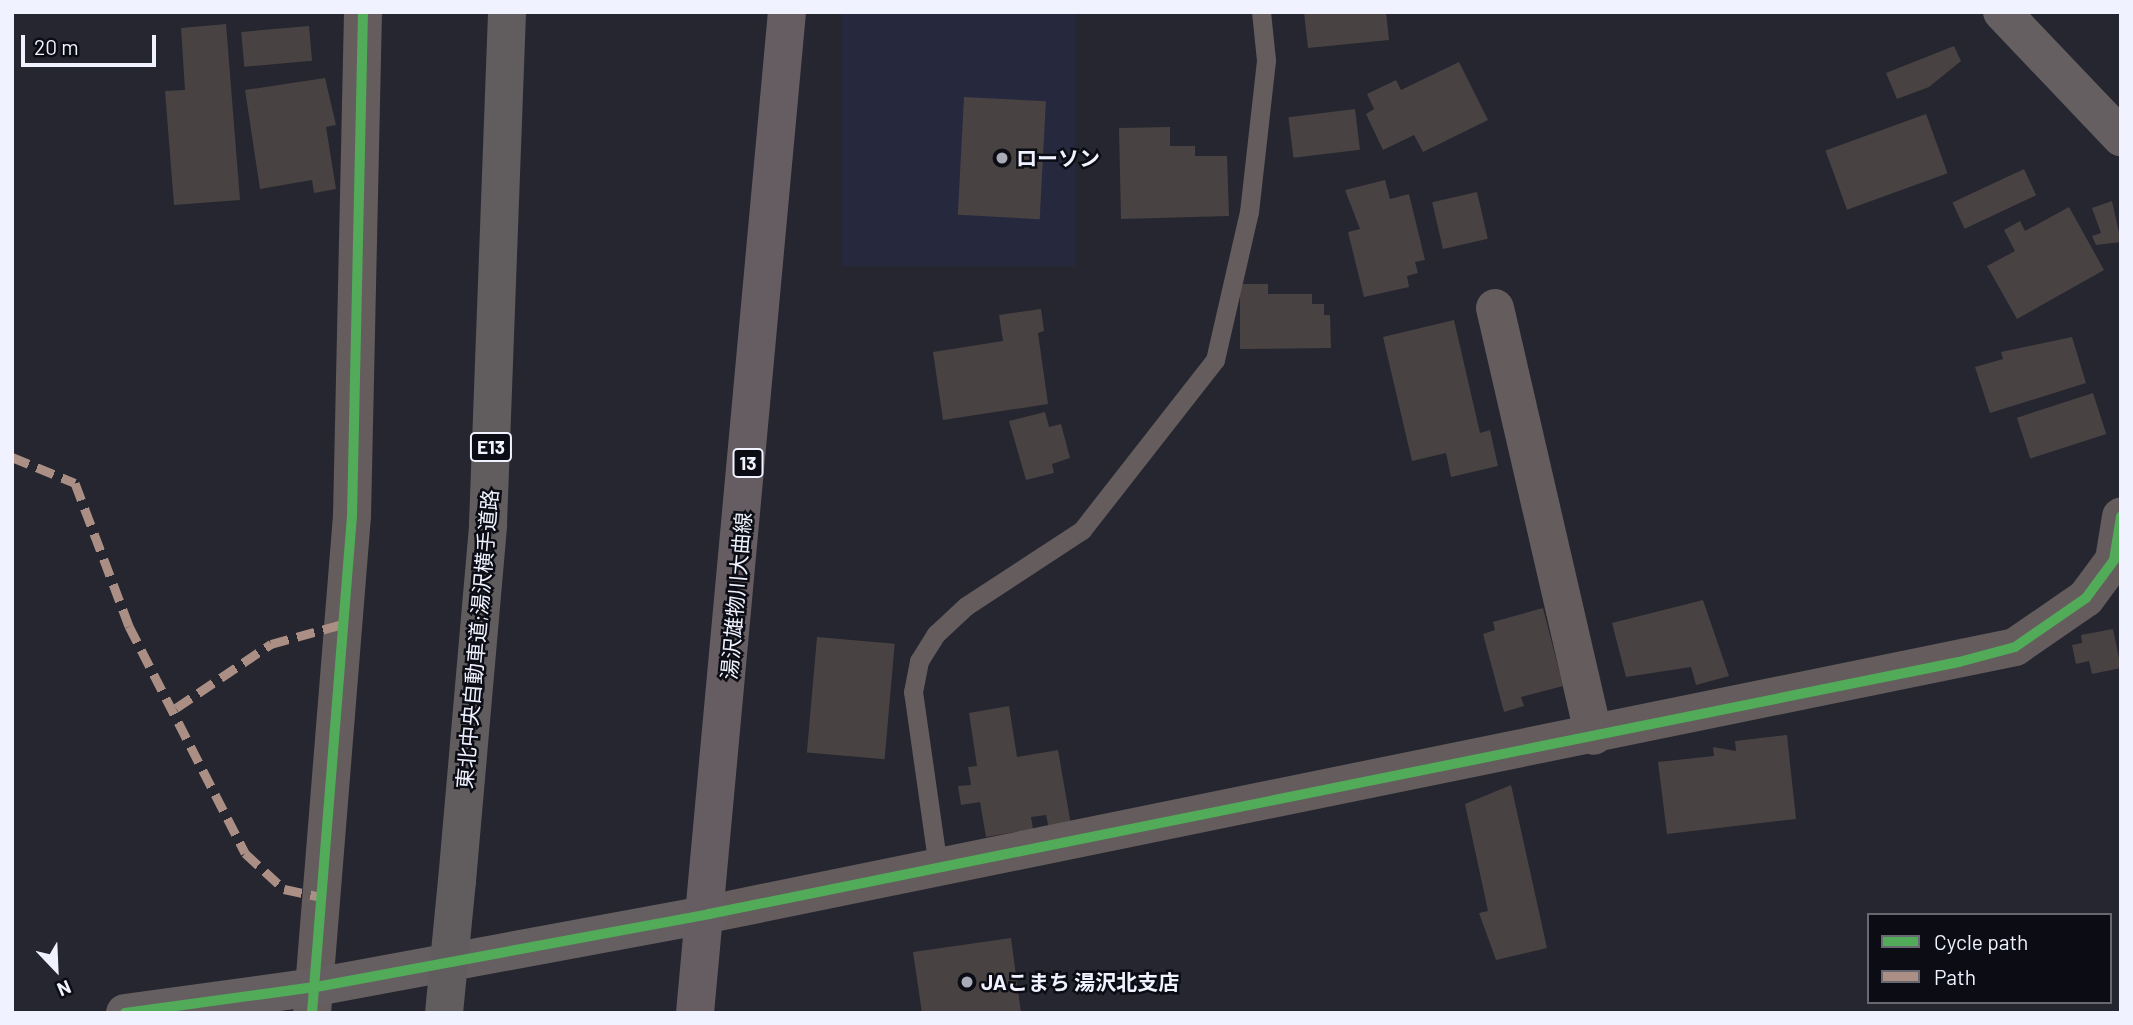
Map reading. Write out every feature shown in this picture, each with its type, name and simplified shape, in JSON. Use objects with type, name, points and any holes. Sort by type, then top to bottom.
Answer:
[{"type":"highway","name":"東北中央自動車道;湯沢横手道路","points":[[444,1013],[488,524],[508,12]]},
{"type":"main road","name":"湯沢雄物川大曲線","points":[[695,1013],[709,914],[787,12]]},
{"type":"street","points":[[314,1000],[352,516],[363,12]]},
{"type":"street","points":[[2003,12],[2121,138]]},
{"type":"street","points":[[1495,308],[1594,736]]},
{"type":"street","points":[[2121,517],[2114,560],[2121,599]]},
{"type":"street","points":[[125,1013],[314,1000],[709,914],[1594,736],[2015,647],[2086,598],[2114,560]]},
{"type":"lane","points":[[938,867],[913,692],[919,661],[936,634],[966,606],[1082,530],[1215,360],[1249,212],[1266,60],[1261,12]]},
{"type":"shaded area","points":[[842,12],[1075,12],[1075,266],[842,266]]},
{"type":"building","points":[[1304,12],[1386,12],[1389,40],[1308,48]]},
{"type":"building","points":[[226,24],[240,200],[174,205],[165,91],[185,90],[181,28]]},
{"type":"building","points":[[309,26],[312,61],[244,67],[241,32]]},
{"type":"building","points":[[1954,46],[1961,61],[1929,87],[1897,99],[1886,73]]},
{"type":"building","points":[[1459,62],[1488,120],[1423,152],[1414,135],[1383,150],[1366,114],[1374,109],[1367,94],[1396,80],[1401,90]]},
{"type":"building","points":[[325,78],[336,125],[326,127],[336,189],[314,193],[312,180],[260,189],[245,90]]},
{"type":"building","name":"ローソン","points":[[964,97],[1046,101],[1040,219],[958,215]]},
{"type":"building","points":[[1355,109],[1360,150],[1293,158],[1288,117]]},
{"type":"building","points":[[1926,114],[1948,173],[1847,210],[1825,151]]},
{"type":"building","points":[[1170,127],[1170,146],[1195,146],[1195,156],[1227,156],[1229,216],[1121,219],[1119,128]]},
{"type":"building","points":[[2024,169],[2036,195],[1965,229],[1952,202]]},
{"type":"building","points":[[1385,180],[1390,199],[1409,194],[1425,260],[1415,262],[1418,273],[1407,276],[1409,287],[1364,297],[1348,232],[1360,229],[1345,190]]},
{"type":"building","points":[[1477,192],[1488,239],[1443,249],[1432,202]]},
{"type":"building","points":[[2112,201],[2121,242],[2096,245],[2092,236],[2101,233],[2092,208]]},
{"type":"building","points":[[2069,207],[2104,270],[2017,319],[1987,266],[2015,251],[2004,230],[2020,221],[2025,231]]},
{"type":"building","points":[[1240,284],[1268,284],[1268,294],[1312,294],[1312,304],[1324,304],[1324,315],[1330,315],[1331,348],[1240,349]]},
{"type":"building","points":[[1041,309],[1044,331],[1038,333],[1048,404],[943,420],[933,352],[1003,341],[999,315]]},
{"type":"building","points":[[1454,320],[1480,433],[1490,430],[1498,466],[1451,477],[1446,453],[1412,461],[1383,337]]},
{"type":"building","points":[[2072,337],[2086,383],[1990,413],[1975,367],[2003,359],[2001,352]]},
{"type":"building","points":[[2093,393],[2106,434],[2030,459],[2017,418]]},
{"type":"building","points":[[1045,412],[1049,427],[1061,424],[1070,458],[1052,464],[1054,473],[1026,480],[1009,421]]},
{"type":"building","points":[[1703,600],[1729,676],[1696,685],[1691,667],[1626,677],[1612,623]]},
{"type":"building","points":[[1543,608],[1563,686],[1521,697],[1524,706],[1504,712],[1483,634],[1495,630],[1493,622]]},
{"type":"building","points":[[2113,629],[2121,668],[2092,674],[2089,661],[2076,664],[2072,645],[2082,643],[2081,635]]},
{"type":"building","points":[[817,637],[895,644],[885,759],[807,753]]},
{"type":"building","points":[[1009,706],[1017,757],[1058,750],[1071,825],[1049,829],[1046,815],[1031,817],[1033,829],[986,837],[980,802],[961,805],[958,786],[971,785],[968,767],[977,766],[969,713]]},
{"type":"building","points":[[1787,735],[1796,819],[1667,834],[1658,762],[1714,756],[1713,747],[1736,751],[1735,741]]},
{"type":"building","points":[[1511,785],[1547,948],[1496,960],[1479,913],[1488,911],[1465,804]]},
{"type":"building","name":"JAこまち 湯沢北支店","points":[[1011,938],[1021,1013],[922,1013],[913,952]]},
{"type":"marked path","points":[[12,457],[75,483],[129,626],[245,853],[284,889],[323,897]]},
{"type":"marked path","points":[[176,708],[271,644],[343,624]]},
{"type":"cycle path","points":[[312,1013],[352,516],[363,12]]},
{"type":"cycle path","points":[[125,1013],[316,987],[709,914],[1959,662],[2015,647],[2086,598],[2114,560],[2121,517]]},
{"type":"place","name":"ローソン","points":[[1002,158]]},
{"type":"place","name":"JAこまち 湯沢北支店","points":[[967,982]]}]
